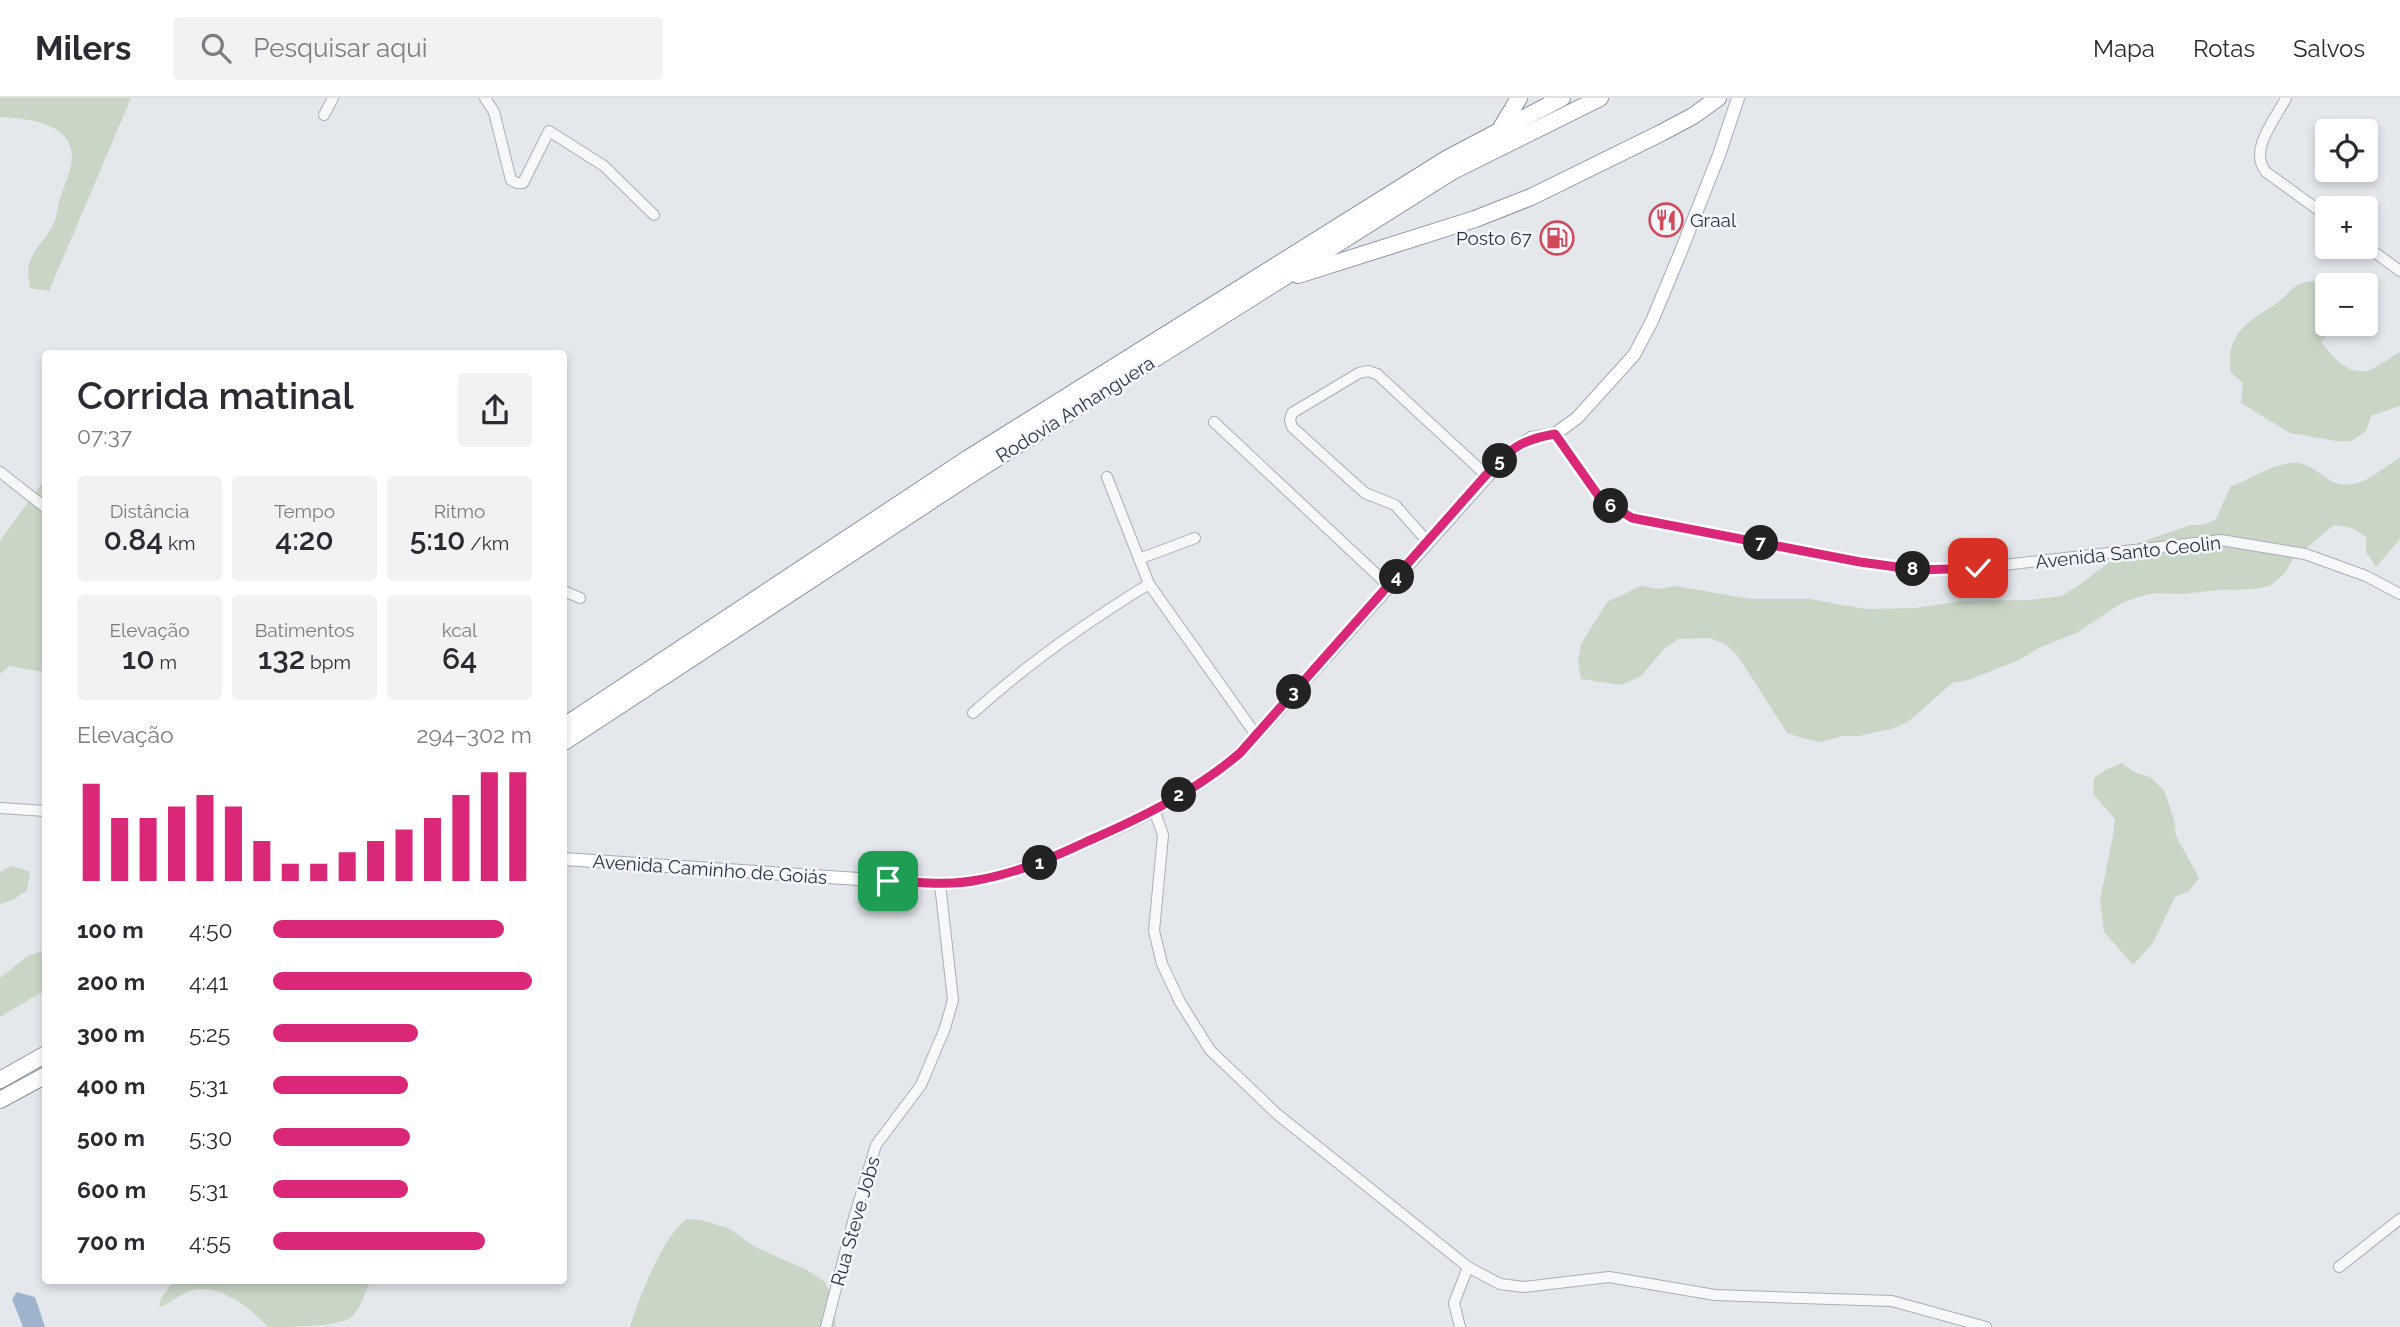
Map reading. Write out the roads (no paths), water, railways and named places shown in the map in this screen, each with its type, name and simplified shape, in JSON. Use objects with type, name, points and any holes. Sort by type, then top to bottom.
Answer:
[{"type":"highway","points":[[1501,128],[1519,98]]},
{"type":"highway","name":"Rodovia Anhanguera","points":[[567,724],[967,459],[1448,158],[1563,98]]},
{"type":"highway","name":"Rodovia Anhanguera","points":[[567,740],[964,480],[1453,171],[1600,98]]},
{"type":"highway","points":[[1276,283],[1475,219],[1531,197],[1661,133],[1693,116],[1718,98]]},
{"type":"highway","points":[[0,1080],[42,1056]]},
{"type":"highway","points":[[0,1100],[42,1077]]},
{"type":"main road","name":"Avenida Caminho de Goiás","points":[[567,859],[940,884],[977,880],[1034,866],[1132,822],[1224,767],[1390,586],[1486,475],[1509,452],[1531,438],[1555,434],[1577,418],[1634,355],[1667,286],[1719,155],[1738,98]]},
{"type":"street","points":[[324,115],[333,98]]},
{"type":"street","points":[[485,98],[494,113],[511,180],[523,183],[549,131],[604,166],[654,215]]},
{"type":"street","points":[[2286,98],[2259,149],[2260,164],[2266,172],[2315,208]]},
{"type":"street","points":[[2378,255],[2400,271]]},
{"type":"street","points":[[1427,541],[1395,505],[1366,493],[1292,427],[1292,413],[1359,373],[1368,371],[1377,374],[1486,475]]},
{"type":"street","points":[[1214,422],[1390,586]]},
{"type":"street","name":"Avenida Santo Ceolin","points":[[1555,434],[1600,498],[1632,518],[1860,562],[1919,570],[1978,568],[2221,540],[2305,554],[2366,576],[2400,594]]},
{"type":"street","points":[[0,472],[42,505]]},
{"type":"street","points":[[1107,477],[1149,584],[1256,735]]},
{"type":"street","points":[[1139,559],[1195,538]]},
{"type":"street","points":[[973,713],[1013,677],[1104,612],[1149,584]]},
{"type":"street","points":[[567,592],[580,598]]},
{"type":"street","points":[[0,808],[42,811]]},
{"type":"street","points":[[1154,810],[1163,835],[1154,931],[1162,964],[1210,1050],[1277,1114],[1468,1267],[1500,1284],[1524,1287],[1609,1277],[1715,1295],[1892,1301],[1986,1327]]},
{"type":"street","name":"Rua Steve Jobs","points":[[826,1327],[876,1145],[921,1085],[945,1028],[953,1000],[940,884]]},
{"type":"street","points":[[2339,1267],[2400,1219]]},
{"type":"street","points":[[1460,1327],[1454,1303],[1468,1267]]},
{"type":"water","points":[[17,1292],[35,1297],[45,1327],[23,1327],[12,1299]]},
{"type":"place","name":"Graal","points":[[1666,220]]},
{"type":"place","name":"Posto 67","points":[[1557,238]]}]
